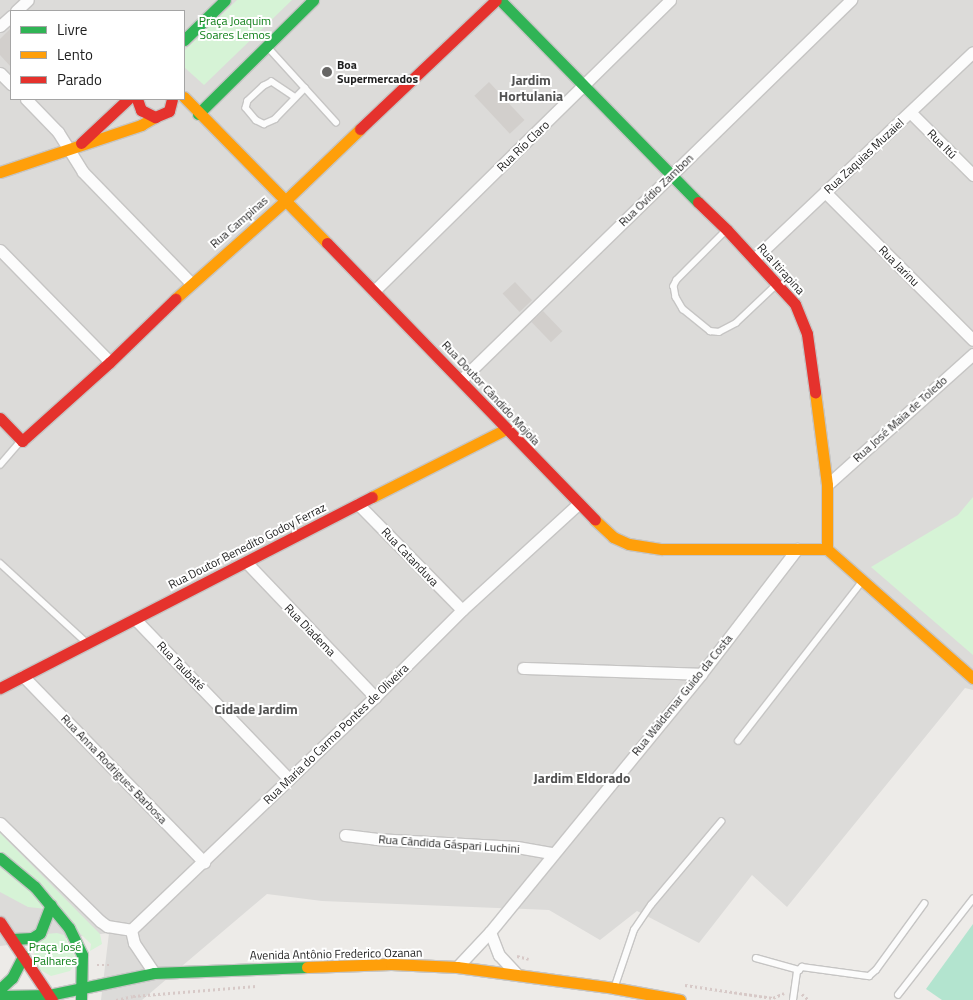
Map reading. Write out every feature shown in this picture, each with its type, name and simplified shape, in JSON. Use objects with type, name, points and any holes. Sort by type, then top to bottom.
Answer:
[{"type":"street","points":[[17,10],[28,0]]},
{"type":"street","points":[[185,39],[225,0]]},
{"type":"street","points":[[137,100],[141,110],[150,116],[198,114],[313,0]]},
{"type":"street","name":"Rua Itirapina","points":[[498,0],[671,176],[727,230],[778,283],[795,304],[807,334],[827,485],[827,549]]},
{"type":"street","name":"Rua Campinas","points":[[22,441],[110,362],[191,283],[286,200],[498,0]]},
{"type":"street","name":"Rua Río Claro","points":[[374,291],[670,0]]},
{"type":"street","name":"Rua Ovídio Zambon","points":[[461,380],[851,0]]},
{"type":"street","points":[[0,26],[10,17]]},
{"type":"street","name":"Rua Zaquias Muzaiel","points":[[754,259],[973,52]]},
{"type":"street","points":[[0,73],[10,83]]},
{"type":"street","name":"Rua Doutor Cândido Mojola","points":[[185,98],[198,114],[286,200],[461,380],[578,504],[614,538],[647,547],[686,550],[754,548],[827,549]]},
{"type":"street","points":[[27,100],[74,147],[83,172],[191,283]]},
{"type":"street","points":[[74,147],[127,100]]},
{"type":"street","points":[[0,172],[140,125],[160,116],[171,106],[172,100]]},
{"type":"street","name":"Rua Itú","points":[[910,113],[973,175]]},
{"type":"street","name":"Rua Jarinu","points":[[825,192],[973,340]]},
{"type":"street","points":[[0,250],[110,362]]},
{"type":"street","name":"Rua José Maia de Toledo","points":[[827,485],[973,354]]},
{"type":"street","points":[[0,418],[22,441]]},
{"type":"street","name":"Rua Doutor Benedito Godoy Ferraz","points":[[0,688],[86,642],[135,619],[506,429]]},
{"type":"street","name":"Rua Catanduva","points":[[358,504],[462,610]]},
{"type":"street","name":"Rua Maria do Carmo Pontes de Oliveira","points":[[131,930],[375,697],[462,610],[578,504]]},
{"type":"street","name":"Rua Waldemar Guido da Costa","points":[[457,967],[490,932],[552,853],[701,674],[797,549]]},
{"type":"street","points":[[827,549],[973,678]]},
{"type":"street","name":"Rua Diadema","points":[[246,562],[375,697]]},
{"type":"street","name":"Rua Taubaté","points":[[135,619],[289,779]]},
{"type":"street","points":[[522,668],[676,671],[701,674]]},
{"type":"street","name":"Rua Anna Rodrigues Barbosa","points":[[23,676],[204,862]]},
{"type":"street","points":[[0,822],[100,921],[107,926],[131,930],[134,943],[154,974]]},
{"type":"street","name":"Rua Cândida Gáspari Luchini","points":[[345,835],[376,839],[517,847],[552,853]]},
{"type":"street","points":[[0,858],[35,887],[52,905],[69,928],[82,955],[81,994]]},
{"type":"street","points":[[12,939],[32,938],[40,933],[52,905]]},
{"type":"street","points":[[0,922],[51,997]]},
{"type":"street","points":[[490,932],[499,955],[521,977]]},
{"type":"street","points":[[0,989],[12,978],[23,956]]},
{"type":"street","name":"Avenida Antônio Frederico Ozanan","points":[[51,997],[81,994],[154,974],[372,964],[457,967],[614,988],[680,1000]]},
{"type":"street","points":[[0,996],[51,997]]},
{"type":"lane","points":[[266,45],[336,122]]},
{"type":"lane","points":[[294,97],[272,82],[248,101],[246,108],[256,120],[264,124],[275,119],[294,97],[305,88]]},
{"type":"lane","points":[[727,230],[676,280],[674,286],[676,297],[683,309],[710,331],[720,332],[736,323],[778,283]]},
{"type":"lane","name":"Rua Campinas","points":[[0,465],[22,441]]},
{"type":"lane","points":[[0,563],[86,642]]},
{"type":"lane","points":[[738,741],[863,580]]},
{"type":"lane","points":[[614,988],[634,930],[721,822]]},
{"type":"lane","points":[[898,995],[973,899]]},
{"type":"lane","points":[[756,958],[799,970],[806,967],[868,976],[876,970],[924,904]]},
{"type":"lane","points":[[793,1000],[799,970]]},
{"type":"path","points":[[116,1000],[133,996],[263,986]]},
{"type":"shaded area","points":[[0,0],[973,0],[973,690],[965,688],[787,907],[752,875],[699,943],[637,911],[600,940],[549,910],[322,901],[267,894],[142,1000],[101,1000],[109,933],[0,946]]},
{"type":"green space","name":"Praça Joaquim Soares Lemos","points":[[237,0],[292,0],[204,85],[185,68],[185,50]]},
{"type":"green space","points":[[973,497],[973,655],[871,567],[958,515]]},
{"type":"green space","name":"Praça José Palhares","points":[[0,833],[100,934],[102,944],[90,951],[91,944],[56,910],[28,907],[0,892]]},
{"type":"green space","points":[[973,924],[973,1000],[942,1000],[926,989]]},
{"type":"green space","name":"Praça José Palhares","points":[[57,933],[64,935],[77,961],[70,971],[51,976],[35,967],[34,953],[36,942],[46,934]]},
{"type":"building","points":[[10,29],[10,66],[0,55],[0,39]]},
{"type":"building","points":[[489,82],[524,120],[510,134],[474,96]]},
{"type":"building","points":[[515,282],[532,300],[520,312],[503,294]]},
{"type":"building","points":[[543,311],[562,331],[551,342],[531,322]]},
{"type":"traffic: fast","points":[[185,39],[225,0]]},
{"type":"traffic: fast","points":[[198,114],[313,0]]},
{"type":"traffic: fast","points":[[500,0],[698,202]]},
{"type":"traffic: fast","points":[[0,858],[35,887],[69,928],[82,955],[81,1000]]},
{"type":"traffic: fast","points":[[12,939],[32,938],[40,933],[51,905]]},
{"type":"traffic: fast","points":[[0,989],[12,978],[23,956]]},
{"type":"traffic: fast","points":[[0,996],[49,995],[154,973],[307,967]]},
{"type":"traffic: slow","points":[[185,98],[327,243]]},
{"type":"traffic: slow","points":[[0,172],[141,125],[155,117]]},
{"type":"traffic: slow","points":[[175,299],[286,200],[360,129]]},
{"type":"traffic: slow","points":[[815,392],[827,485],[827,549],[973,678]]},
{"type":"traffic: slow","points":[[372,497],[506,429]]},
{"type":"traffic: slow","points":[[595,520],[613,537],[629,544],[662,549],[827,549]]},
{"type":"traffic: slow","points":[[307,967],[391,964],[457,967],[614,988],[680,1000]]},
{"type":"traffic: jam","points":[[360,129],[496,0]]},
{"type":"traffic: jam","points":[[81,143],[127,100]]},
{"type":"traffic: jam","points":[[137,100],[141,110],[155,117],[169,111],[172,100]]},
{"type":"traffic: jam","points":[[698,202],[727,230],[795,304],[807,334],[815,392]]},
{"type":"traffic: jam","points":[[327,243],[595,520]]},
{"type":"traffic: jam","points":[[0,418],[22,441],[110,362],[175,299]]},
{"type":"traffic: jam","points":[[0,688],[372,497]]},
{"type":"traffic: jam","points":[[0,922],[52,1000]]},
{"type":"place","name":"Boa Supermercados","points":[[327,72]]},
{"type":"district","name":"Jardim Hortulania","points":[[531,88]]},
{"type":"district","name":"Cidade Jardim","points":[[256,709]]},
{"type":"district","name":"Jardim Eldorado","points":[[582,778]]}]
